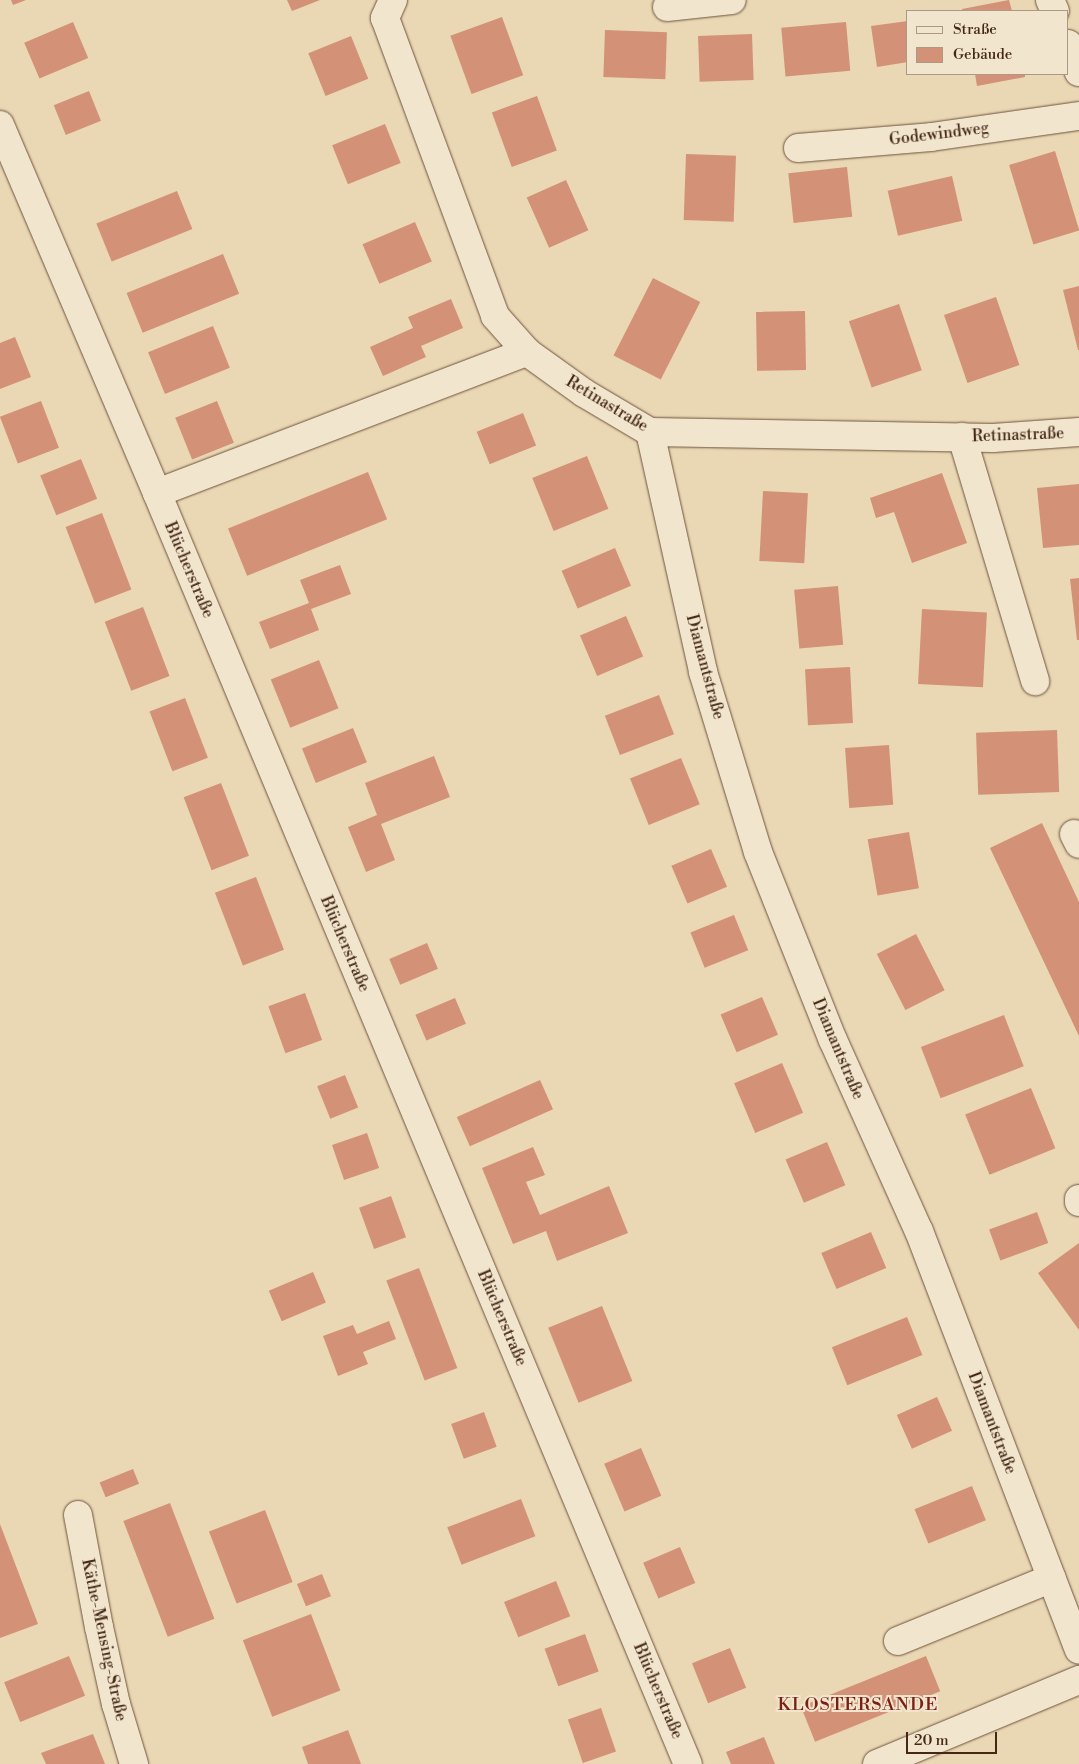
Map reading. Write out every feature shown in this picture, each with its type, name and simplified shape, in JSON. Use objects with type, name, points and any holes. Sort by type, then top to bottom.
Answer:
[{"type":"street","name":"Retinastraße","points":[[393,0],[385,18],[494,316],[527,352],[584,393],[650,432],[993,438],[1079,432]]},
{"type":"street","points":[[667,7],[732,0]]},
{"type":"street","points":[[1069,47],[1079,72]]},
{"type":"street","name":"Godewindweg","points":[[798,148],[931,136],[1079,116]]},
{"type":"street","name":"Blücherstraße","points":[[0,125],[157,493],[688,1764]]},
{"type":"street","points":[[157,493],[527,352]]},
{"type":"street","name":"Diamantstraße","points":[[650,432],[703,672],[758,852],[833,1040],[918,1231],[1079,1649]]},
{"type":"street","points":[[962,437],[1034,681]]},
{"type":"street","name":"Käthe-Mensing-Straße","points":[[78,1515],[105,1656],[134,1764]]},
{"type":"street","points":[[898,1641],[1052,1578]]},
{"type":"street","points":[[877,1764],[1079,1680]]},
{"type":"building","points":[[11,0],[26,0],[13,5]]},
{"type":"building","points":[[287,0],[320,0],[292,11]]},
{"type":"building","points":[[1009,0],[1012,10],[962,10]]},
{"type":"building","points":[[502,17],[523,75],[472,94],[450,36]]},
{"type":"building","points":[[906,21],[906,62],[877,67],[871,26]]},
{"type":"building","points":[[73,22],[88,58],[39,79],[24,43]]},
{"type":"building","points":[[846,22],[850,71],[786,76],[781,28]]},
{"type":"building","points":[[605,30],[667,32],[665,79],[603,77]]},
{"type":"building","points":[[752,34],[754,80],[700,82],[698,36]]},
{"type":"building","points":[[351,36],[368,79],[326,96],[308,53]]},
{"type":"building","points":[[975,75],[1025,75],[1025,77],[977,86]]},
{"type":"building","points":[[89,91],[101,121],[66,135],[54,105]]},
{"type":"building","points":[[537,96],[557,151],[512,167],[492,112]]},
{"type":"building","points":[[385,124],[401,163],[348,184],[332,145]]},
{"type":"building","points":[[1055,151],[1079,230],[1033,244],[1009,165]]},
{"type":"building","points":[[686,154],[736,156],[734,222],[684,220]]},
{"type":"building","points":[[847,167],[852,217],[794,223],[788,173]]},
{"type":"building","points":[[952,176],[962,221],[898,236],[888,191]]},
{"type":"building","points":[[566,180],[588,230],[549,248],[527,197]]},
{"type":"building","points":[[177,191],[192,229],[112,262],[96,224]]},
{"type":"building","points":[[415,222],[432,262],[379,284],[363,244]]},
{"type":"building","points":[[223,254],[239,294],[143,333],[127,293]]},
{"type":"building","points":[[653,278],[700,302],[661,380],[614,356]]},
{"type":"building","points":[[1079,286],[1079,350],[1078,350],[1063,290]]},
{"type":"building","points":[[996,297],[1019,365],[967,383],[944,315]]},
{"type":"building","points":[[451,299],[463,328],[421,346],[426,357],[383,376],[370,347],[413,328],[408,317]]},
{"type":"building","points":[[899,304],[922,370],[872,387],[849,321]]},
{"type":"building","points":[[805,311],[806,370],[757,371],[756,312]]},
{"type":"building","points":[[213,326],[230,368],[165,394],[148,352]]},
{"type":"building","points":[[15,337],[31,377],[0,389],[0,343]]},
{"type":"building","points":[[41,401],[59,448],[18,463],[0,417]]},
{"type":"building","points":[[217,401],[234,443],[192,460],[175,418]]},
{"type":"building","points":[[523,413],[536,445],[490,464],[477,432]]},
{"type":"building","points":[[587,456],[608,509],[554,531],[532,478]]},
{"type":"building","points":[[81,459],[97,499],[56,515],[40,475]]},
{"type":"building","points":[[368,472],[387,519],[247,576],[228,529]]},
{"type":"building","points":[[942,473],[967,543],[912,563],[894,512],[876,518],[870,498]]},
{"type":"building","points":[[1079,484],[1079,545],[1043,548],[1037,488]]},
{"type":"building","points":[[763,491],[808,493],[804,563],[759,561]]},
{"type":"building","points":[[102,513],[131,590],[95,604],[66,527]]},
{"type":"building","points":[[615,548],[631,586],[578,608],[562,571]]},
{"type":"building","points":[[340,565],[351,594],[311,609],[319,630],[270,649],[259,622],[309,603],[300,580]]},
{"type":"building","points":[[1079,578],[1079,640],[1077,640],[1070,579]]},
{"type":"building","points":[[838,586],[843,645],[799,649],[794,590]]},
{"type":"building","points":[[143,607],[170,676],[131,691],[105,622]]},
{"type":"building","points":[[922,609],[987,612],[983,687],[918,684]]},
{"type":"building","points":[[626,616],[643,657],[597,676],[580,636]]},
{"type":"building","points":[[319,660],[338,708],[290,728],[271,679]]},
{"type":"building","points":[[850,667],[853,723],[808,725],[805,669]]},
{"type":"building","points":[[659,695],[674,734],[620,755],[605,716]]},
{"type":"building","points":[[185,698],[208,758],[172,771],[150,712]]},
{"type":"building","points":[[353,728],[367,762],[316,783],[302,749]]},
{"type":"building","points":[[1057,730],[1059,792],[978,795],[976,733]]},
{"type":"building","points":[[889,745],[893,805],[849,808],[845,748]]},
{"type":"building","points":[[434,756],[450,797],[381,824],[395,860],[366,872],[348,827],[377,815],[365,783]]},
{"type":"building","points":[[681,758],[700,804],[649,825],[630,779]]},
{"type":"building","points":[[221,783],[249,856],[212,870],[184,797]]},
{"type":"building","points":[[1042,823],[1079,902],[1079,1036],[990,848]]},
{"type":"building","points":[[909,832],[919,888],[878,895],[868,839]]},
{"type":"building","points":[[711,849],[727,887],[687,904],[671,866]]},
{"type":"building","points":[[256,877],[284,950],[243,966],[215,893]]},
{"type":"building","points":[[734,915],[748,950],[705,968],[690,933]]},
{"type":"building","points":[[916,934],[945,990],[905,1010],[877,954]]},
{"type":"building","points":[[427,943],[438,969],[400,985],[389,959]]},
{"type":"building","points":[[305,993],[322,1040],[285,1053],[268,1006]]},
{"type":"building","points":[[762,997],[778,1035],[737,1052],[721,1015]]},
{"type":"building","points":[[455,998],[466,1024],[426,1041],[415,1015]]},
{"type":"building","points":[[1004,1015],[1024,1066],[941,1098],[921,1047]]},
{"type":"building","points":[[782,1063],[803,1113],[755,1133],[734,1083]]},
{"type":"building","points":[[345,1075],[358,1107],[330,1119],[317,1086]]},
{"type":"building","points":[[540,1080],[553,1109],[470,1146],[457,1117]]},
{"type":"building","points":[[1031,1088],[1055,1148],[990,1175],[965,1115]]},
{"type":"building","points":[[367,1133],[379,1168],[344,1180],[332,1145]]},
{"type":"building","points":[[827,1142],[845,1185],[804,1203],[786,1160]]},
{"type":"building","points":[[533,1147],[545,1175],[526,1182],[540,1215],[609,1186],[628,1233],[557,1261],[546,1231],[513,1244],[482,1168]]},
{"type":"building","points":[[391,1196],[406,1237],[374,1249],[359,1208]]},
{"type":"building","points":[[1037,1212],[1048,1243],[1000,1260],[989,1229]]},
{"type":"building","points":[[871,1232],[886,1268],[837,1289],[821,1253]]},
{"type":"building","points":[[1079,1243],[1079,1330],[1038,1273]]},
{"type":"building","points":[[419,1268],[457,1368],[425,1380],[386,1281]]},
{"type":"building","points":[[313,1272],[326,1302],[282,1321],[269,1291]]},
{"type":"building","points":[[602,1306],[632,1381],[579,1403],[548,1328]]},
{"type":"building","points":[[907,1317],[922,1355],[847,1385],[832,1347]]},
{"type":"building","points":[[389,1321],[396,1339],[363,1352],[368,1364],[338,1376],[323,1336],[353,1325],[357,1334]]},
{"type":"building","points":[[937,1397],[952,1431],[912,1449],[897,1415]]},
{"type":"building","points":[[484,1412],[497,1447],[464,1459],[451,1424]]},
{"type":"building","points":[[641,1448],[661,1496],[624,1511],[604,1464]]},
{"type":"building","points":[[133,1469],[139,1484],[106,1497],[100,1482]]},
{"type":"building","points":[[972,1486],[986,1520],[928,1544],[915,1509]]},
{"type":"building","points":[[521,1499],[535,1536],[462,1565],[447,1527]]},
{"type":"building","points":[[170,1503],[214,1619],[168,1637],[123,1521]]},
{"type":"building","points":[[265,1510],[293,1582],[237,1603],[209,1532]]},
{"type":"building","points":[[0,1524],[38,1624],[0,1638]]},
{"type":"building","points":[[680,1547],[695,1583],[658,1599],[643,1563]]},
{"type":"building","points":[[322,1574],[331,1596],[306,1606],[297,1584]]},
{"type":"building","points":[[556,1581],[570,1616],[518,1637],[504,1602]]},
{"type":"building","points":[[311,1614],[340,1691],[272,1717],[243,1640]]},
{"type":"building","points":[[585,1634],[599,1672],[558,1686],[545,1649]]},
{"type":"building","points":[[730,1648],[746,1688],[708,1703],[692,1663]]},
{"type":"building","points":[[69,1656],[85,1696],[20,1722],[4,1682]]},
{"type":"building","points":[[926,1656],[940,1691],[815,1742],[801,1707]]},
{"type":"building","points":[[601,1708],[616,1751],[583,1763],[568,1719]]},
{"type":"building","points":[[348,1730],[361,1764],[308,1764],[302,1747]]},
{"type":"building","points":[[93,1734],[105,1764],[46,1764],[41,1753]]},
{"type":"building","points":[[764,1737],[775,1764],[731,1764],[726,1752]]},
{"type":"district","name":"KLOSTERSANDE","points":[[858,1705]]}]
